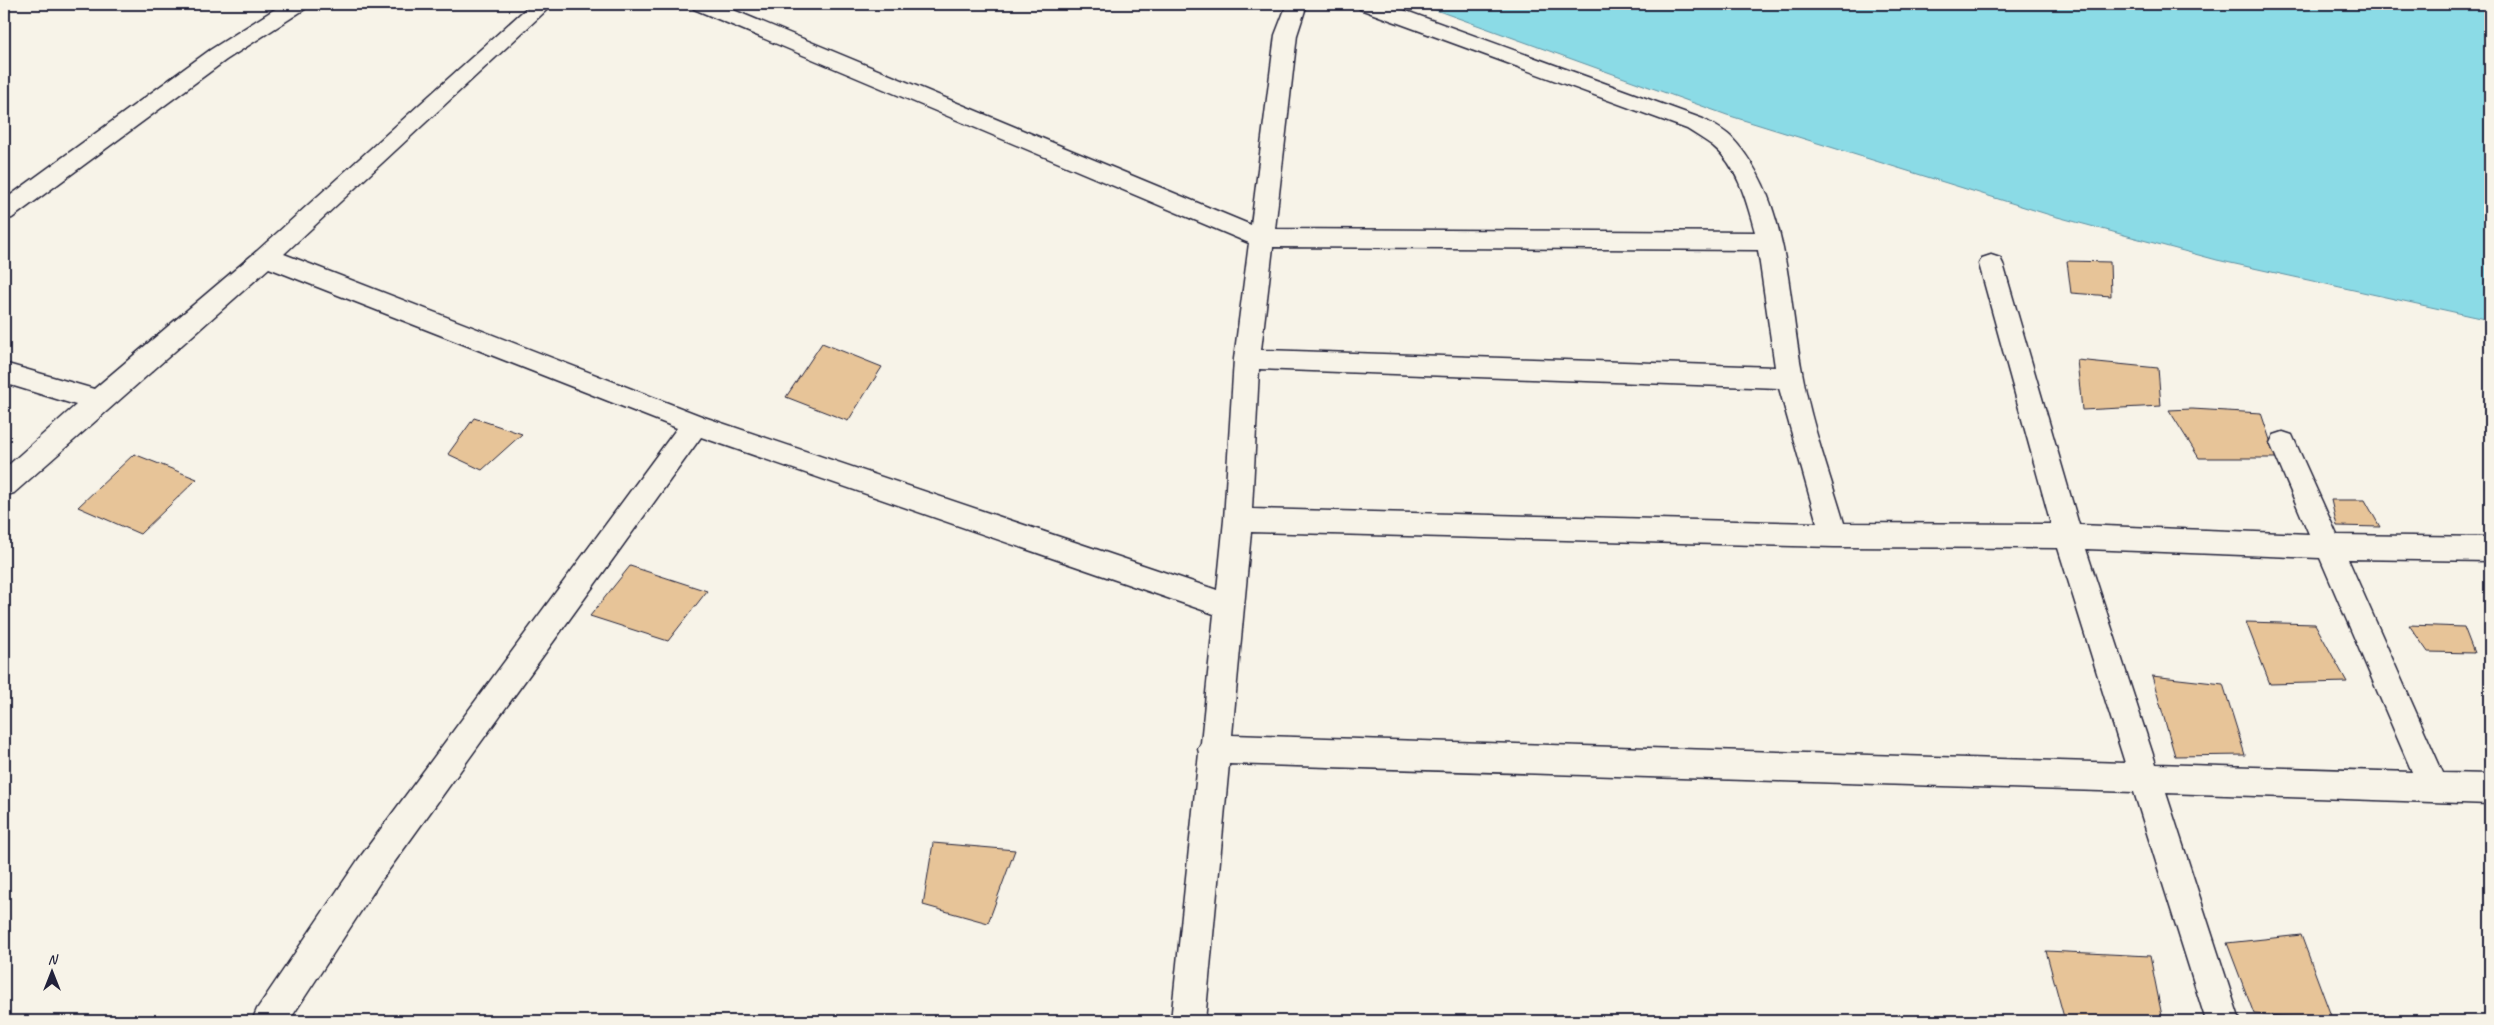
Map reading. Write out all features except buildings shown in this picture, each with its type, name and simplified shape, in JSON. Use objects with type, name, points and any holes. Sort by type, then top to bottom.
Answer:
[{"type":"street","points":[[4,212],[218,56],[298,4]]},
{"type":"street","points":[[4,485],[98,401],[266,257],[543,4]]},
{"type":"street","points":[[701,4],[1260,238],[1769,241]]},
{"type":"street","points":[[1188,1021],[1213,749],[1238,520],[1247,359],[1260,238],[1286,35],[1297,4]]},
{"type":"street","points":[[1367,4],[1703,127],[1730,147],[1740,161],[1767,226],[1790,378],[1834,535]]},
{"type":"street","points":[[266,257],[695,424],[1228,607]]},
{"type":"street","points":[[1991,264],[2068,536],[2223,1021]]},
{"type":"street","points":[[1247,359],[1790,378]]},
{"type":"street","points":[[4,373],[98,401]]},
{"type":"street","points":[[268,1021],[369,871],[695,424]]},
{"type":"street","points":[[2283,443],[2434,787]]},
{"type":"street","points":[[1238,520],[1834,535],[2068,536],[2330,547],[2490,549]]},
{"type":"street","points":[[1213,749],[2490,788]]},
{"type":"water","points":[[1419,4],[2490,4],[2490,320],[2217,260],[2050,215],[1727,115]]}]
